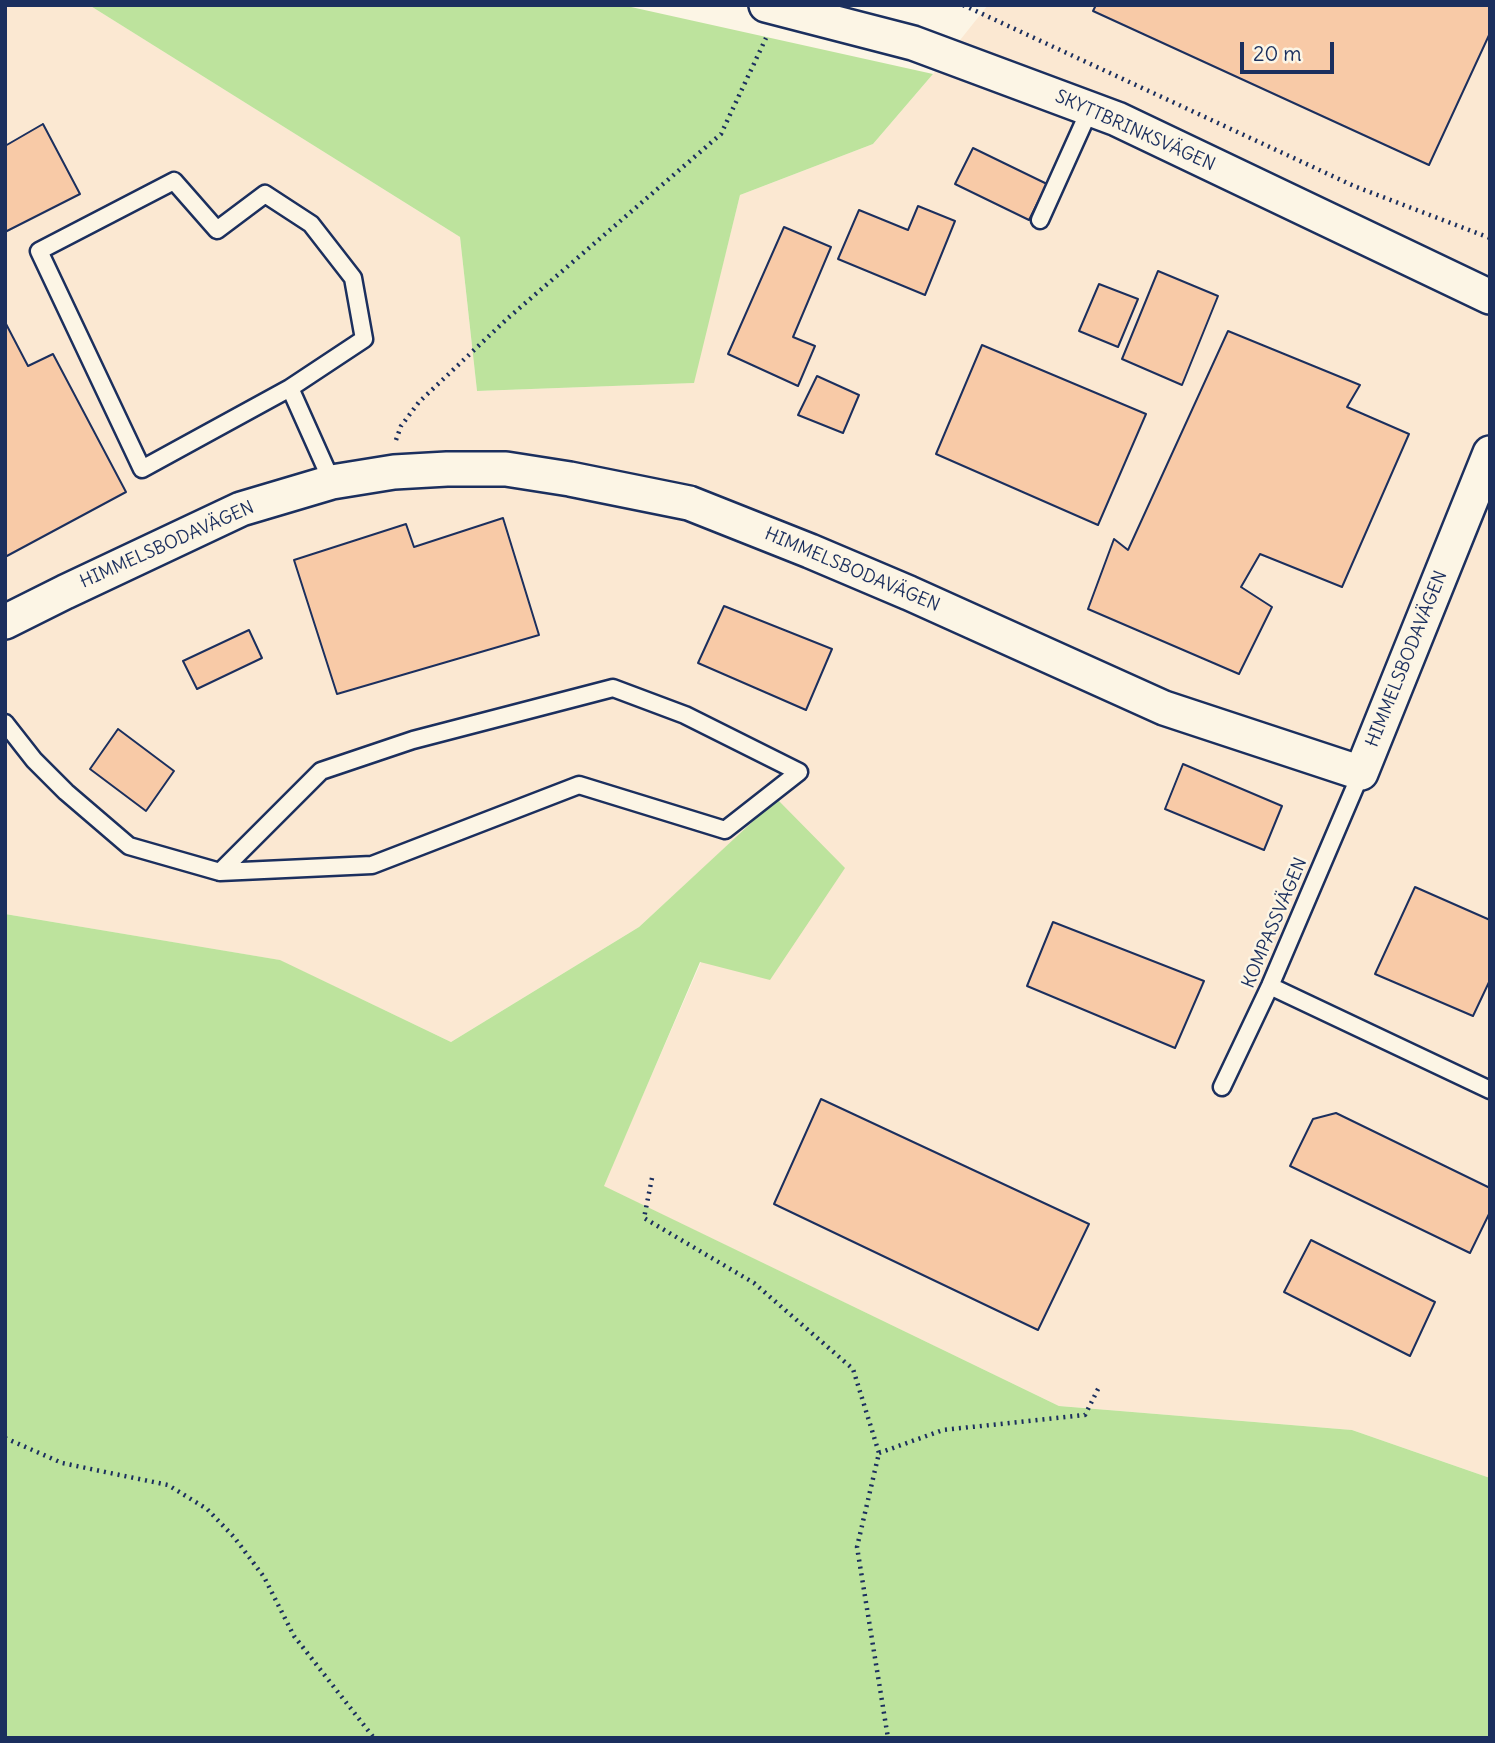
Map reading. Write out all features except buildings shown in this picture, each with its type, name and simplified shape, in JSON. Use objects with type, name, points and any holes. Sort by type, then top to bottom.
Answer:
[{"type":"street","name":"SKYTTBRINKSVÄGEN","points":[[773,6],[913,43],[1117,119],[1490,297]]},
{"type":"street","name":"HIMMELSBODAVÄGEN","points":[[5,622],[241,509],[332,482],[394,472],[506,469],[689,503],[909,593],[1164,708],[1361,773],[1490,453]]},
{"type":"lane","points":[[1040,220],[1090,109]]},
{"type":"lane","points":[[174,181],[217,230],[265,194],[311,224],[353,278],[364,339],[290,388],[142,469],[39,251],[174,181]]},
{"type":"lane","points":[[290,388],[332,482]]},
{"type":"lane","points":[[5,723],[34,760],[66,793],[129,846],[220,872],[372,865],[579,785],[725,830],[799,772],[685,715],[613,688],[413,740],[321,771],[220,872]]},
{"type":"lane","name":"KOMPASSVÄGEN","points":[[1222,1087],[1270,986],[1361,773]]},
{"type":"lane","points":[[1270,986],[1490,1090]]},
{"type":"path","points":[[964,5],[1354,186],[1490,238]]},
{"type":"path","points":[[394,472],[394,447],[401,426],[419,402],[508,318],[721,134],[773,6]]},
{"type":"path","points":[[652,1178],[644,1218],[754,1283],[853,1369],[879,1453],[857,1547],[888,1738]]},
{"type":"path","points":[[879,1453],[943,1430],[1085,1415],[1099,1387]]},
{"type":"path","points":[[5,1438],[62,1464],[167,1485],[207,1509],[264,1577],[294,1636],[374,1738]]},
{"type":"shaded area","points":[[11,5],[89,5],[460,237],[477,391],[693,383],[740,195],[873,144],[988,5],[1490,5],[1490,1478],[1352,1430],[1059,1406],[603,1186],[701,962],[777,800],[639,927],[451,1042],[279,960],[5,914],[5,9]]},
{"type":"green space","points":[[89,5],[622,5],[933,74],[873,144],[740,195],[694,383],[477,391],[460,237]]},
{"type":"green space","points":[[777,799],[845,868],[770,980],[700,962],[604,1186],[1059,1406],[1352,1430],[1490,1478],[1490,1738],[5,1738],[5,914],[280,960],[451,1042],[639,927]]}]
